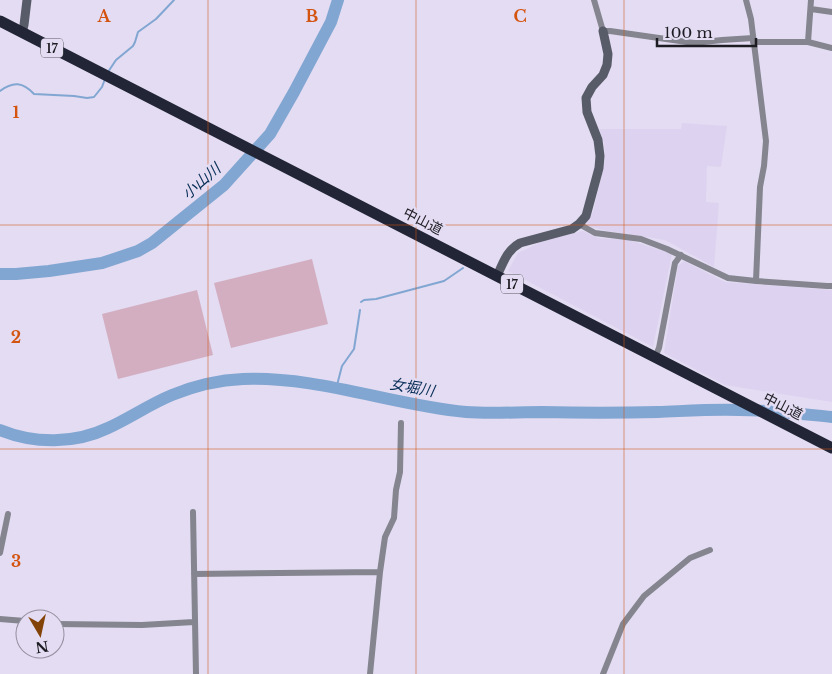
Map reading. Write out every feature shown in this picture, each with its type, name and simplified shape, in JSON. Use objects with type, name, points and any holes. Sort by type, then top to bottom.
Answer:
[{"type":"highway","name":"中山道","points":[[0,21],[832,448]]},
{"type":"street","points":[[22,32],[27,0]]},
{"type":"street","points":[[497,276],[508,252],[513,247],[520,243],[572,229],[586,216],[600,163],[600,150],[598,140],[586,112],[586,98],[588,92],[603,75],[607,66],[608,54],[594,0]]},
{"type":"street","points":[[746,0],[750,12],[766,141],[760,187],[756,281]]},
{"type":"street","points":[[808,42],[811,0]]},
{"type":"street","points":[[811,9],[832,12]]},
{"type":"street","points":[[603,31],[694,43],[722,40],[753,40],[808,42],[832,48]]},
{"type":"street","points":[[579,224],[595,233],[641,239],[667,248],[728,278],[832,286]]},
{"type":"street","points":[[655,357],[659,348],[675,263],[680,255]]},
{"type":"street","points":[[370,674],[385,537],[394,518],[396,490],[400,472],[400,422]]},
{"type":"street","points":[[193,512],[196,674]]},
{"type":"street","points":[[0,553],[8,514]]},
{"type":"street","points":[[603,674],[623,624],[644,596],[690,558],[710,550]]},
{"type":"street","points":[[194,574],[380,572]]},
{"type":"street","points":[[0,619],[15,620]]},
{"type":"street","points":[[65,624],[142,625],[194,622]]},
{"type":"shaded area","points":[[682,123],[727,126],[721,167],[707,166],[706,202],[719,203],[714,267],[665,240],[587,226],[587,221],[593,212],[605,160],[604,143],[599,129],[681,129]]},
{"type":"shaded area","points":[[583,231],[598,238],[629,240],[672,254],[653,347],[508,271],[518,253],[545,240]]},
{"type":"shaded area","points":[[312,259],[328,324],[231,348],[214,283]]},
{"type":"shaded area","points":[[684,261],[725,282],[832,290],[832,402],[725,385],[664,353],[678,266]]},
{"type":"shaded area","points":[[197,290],[213,355],[118,379],[102,314]]},
{"type":"waterway","points":[[108,72],[116,60],[133,46],[138,32],[156,19],[174,0]]},
{"type":"waterway","name":"小山川","points":[[0,274],[49,271],[102,263],[138,251],[152,243],[224,185],[270,134],[331,22],[338,0]]},
{"type":"waterway","points":[[0,91],[18,84],[26,87],[34,94],[87,98],[94,97],[102,87],[105,79]]},
{"type":"waterway","points":[[361,302],[444,281],[463,268]]},
{"type":"waterway","points":[[336,389],[342,366],[354,349],[360,310]]},
{"type":"waterway","name":"女堀川","points":[[0,430],[13,435],[40,440],[82,437],[108,428],[180,392],[216,382],[243,379],[271,379],[327,386],[466,412],[614,413],[751,410],[832,417]]}]
